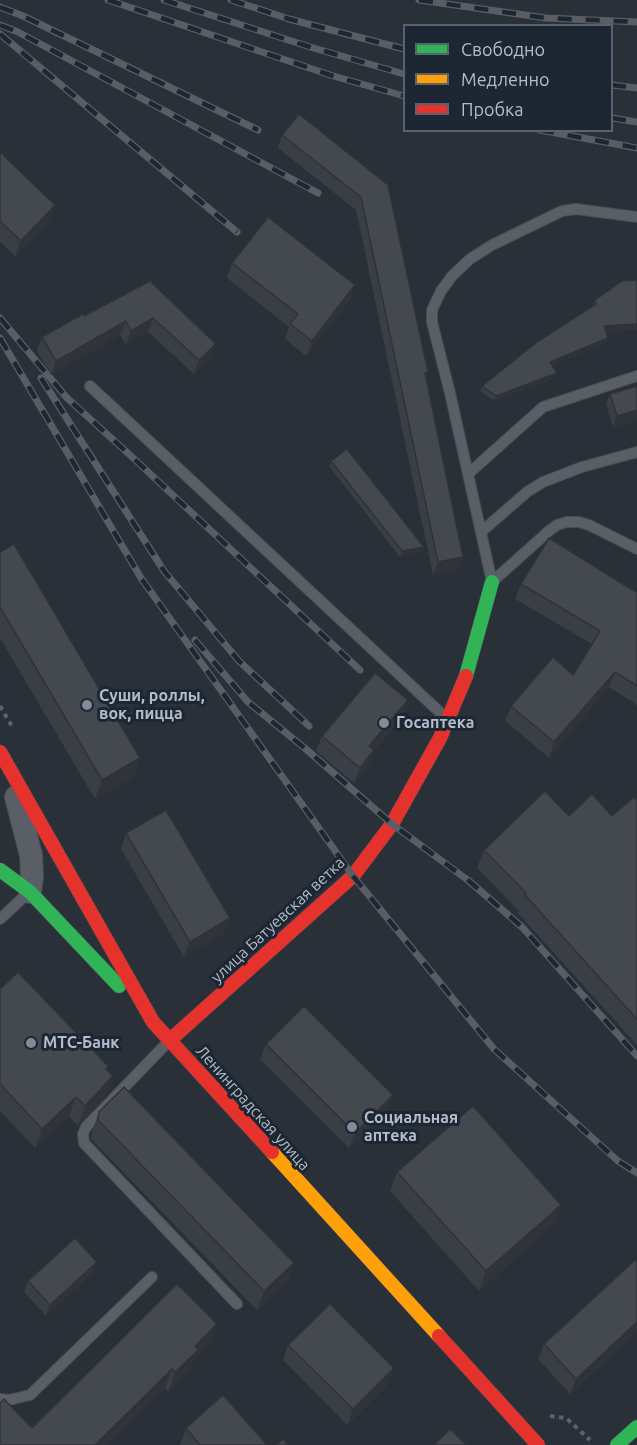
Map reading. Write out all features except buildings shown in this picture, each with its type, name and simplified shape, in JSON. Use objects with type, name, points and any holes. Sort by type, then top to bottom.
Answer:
[{"type":"street","name":"улица Батуевская ветка","points":[[170,1040],[353,876],[392,824],[440,738],[467,674],[492,582]]},
{"type":"street","name":"Ленинградская улица","points":[[5,761],[153,1022],[538,1445]]},
{"type":"street","points":[[5,761],[31,855],[30,892]]},
{"type":"street","points":[[0,870],[30,892],[153,1022]]},
{"type":"street","points":[[617,1445],[637,1427]]},
{"type":"lane","points":[[637,217],[576,209],[562,211],[470,258],[441,291],[432,310],[432,322],[492,582],[550,530],[567,522],[589,525],[637,549]]},
{"type":"lane","points":[[468,474],[543,407],[637,376]]},
{"type":"lane","points":[[90,386],[448,719]]},
{"type":"lane","points":[[481,532],[532,487],[582,467],[637,452]]},
{"type":"lane","points":[[0,919],[30,892]]},
{"type":"lane","points":[[170,1040],[86,1127],[83,1134],[84,1143],[237,1304]]},
{"type":"lane","points":[[0,1399],[9,1400],[30,1395],[152,1278]]},
{"type":"path","points":[[0,706],[17,737]]},
{"type":"path","points":[[542,1408],[550,1417],[566,1418],[595,1445]]},
{"type":"railway","points":[[108,0],[330,75],[403,96]]},
{"type":"railway","points":[[164,0],[310,47],[403,74]]},
{"type":"railway","points":[[231,0],[289,19],[403,49]]},
{"type":"railway","points":[[419,0],[546,18],[637,22]]},
{"type":"railway","points":[[0,7],[258,130]]},
{"type":"railway","points":[[0,25],[18,32],[318,193]]},
{"type":"railway","points":[[0,34],[237,232]]},
{"type":"railway","points":[[613,85],[637,88]]},
{"type":"railway","points":[[613,118],[637,122]]},
{"type":"railway","points":[[551,132],[637,148]]},
{"type":"railway","points":[[0,318],[67,398],[360,670]]},
{"type":"railway","points":[[0,338],[141,578],[353,876],[494,1049],[618,1161],[637,1173]]},
{"type":"railway","points":[[41,378],[164,571],[239,661],[309,726]]},
{"type":"railway","points":[[195,640],[248,702],[392,824],[469,881],[522,927],[637,1056]]},
{"type":"traffic: fast","points":[[466,676],[492,582]]},
{"type":"traffic: fast","points":[[0,870],[30,892],[119,986]]},
{"type":"traffic: fast","points":[[617,1445],[637,1427]]},
{"type":"traffic: slow","points":[[272,1152],[439,1336]]},
{"type":"traffic: jam","points":[[170,1040],[353,876],[392,824],[440,738],[466,676]]},
{"type":"traffic: jam","points":[[0,752],[153,1022],[272,1152]]},
{"type":"traffic: jam","points":[[439,1336],[538,1445]]},
{"type":"place","name":"Суши, роллы, вок, пицца","points":[[87,705]]},
{"type":"place","name":"Госаптека","points":[[384,723]]},
{"type":"place","name":"МТС-Банк","points":[[31,1043]]},
{"type":"place","name":"Социальная аптека","points":[[352,1127]]}]
